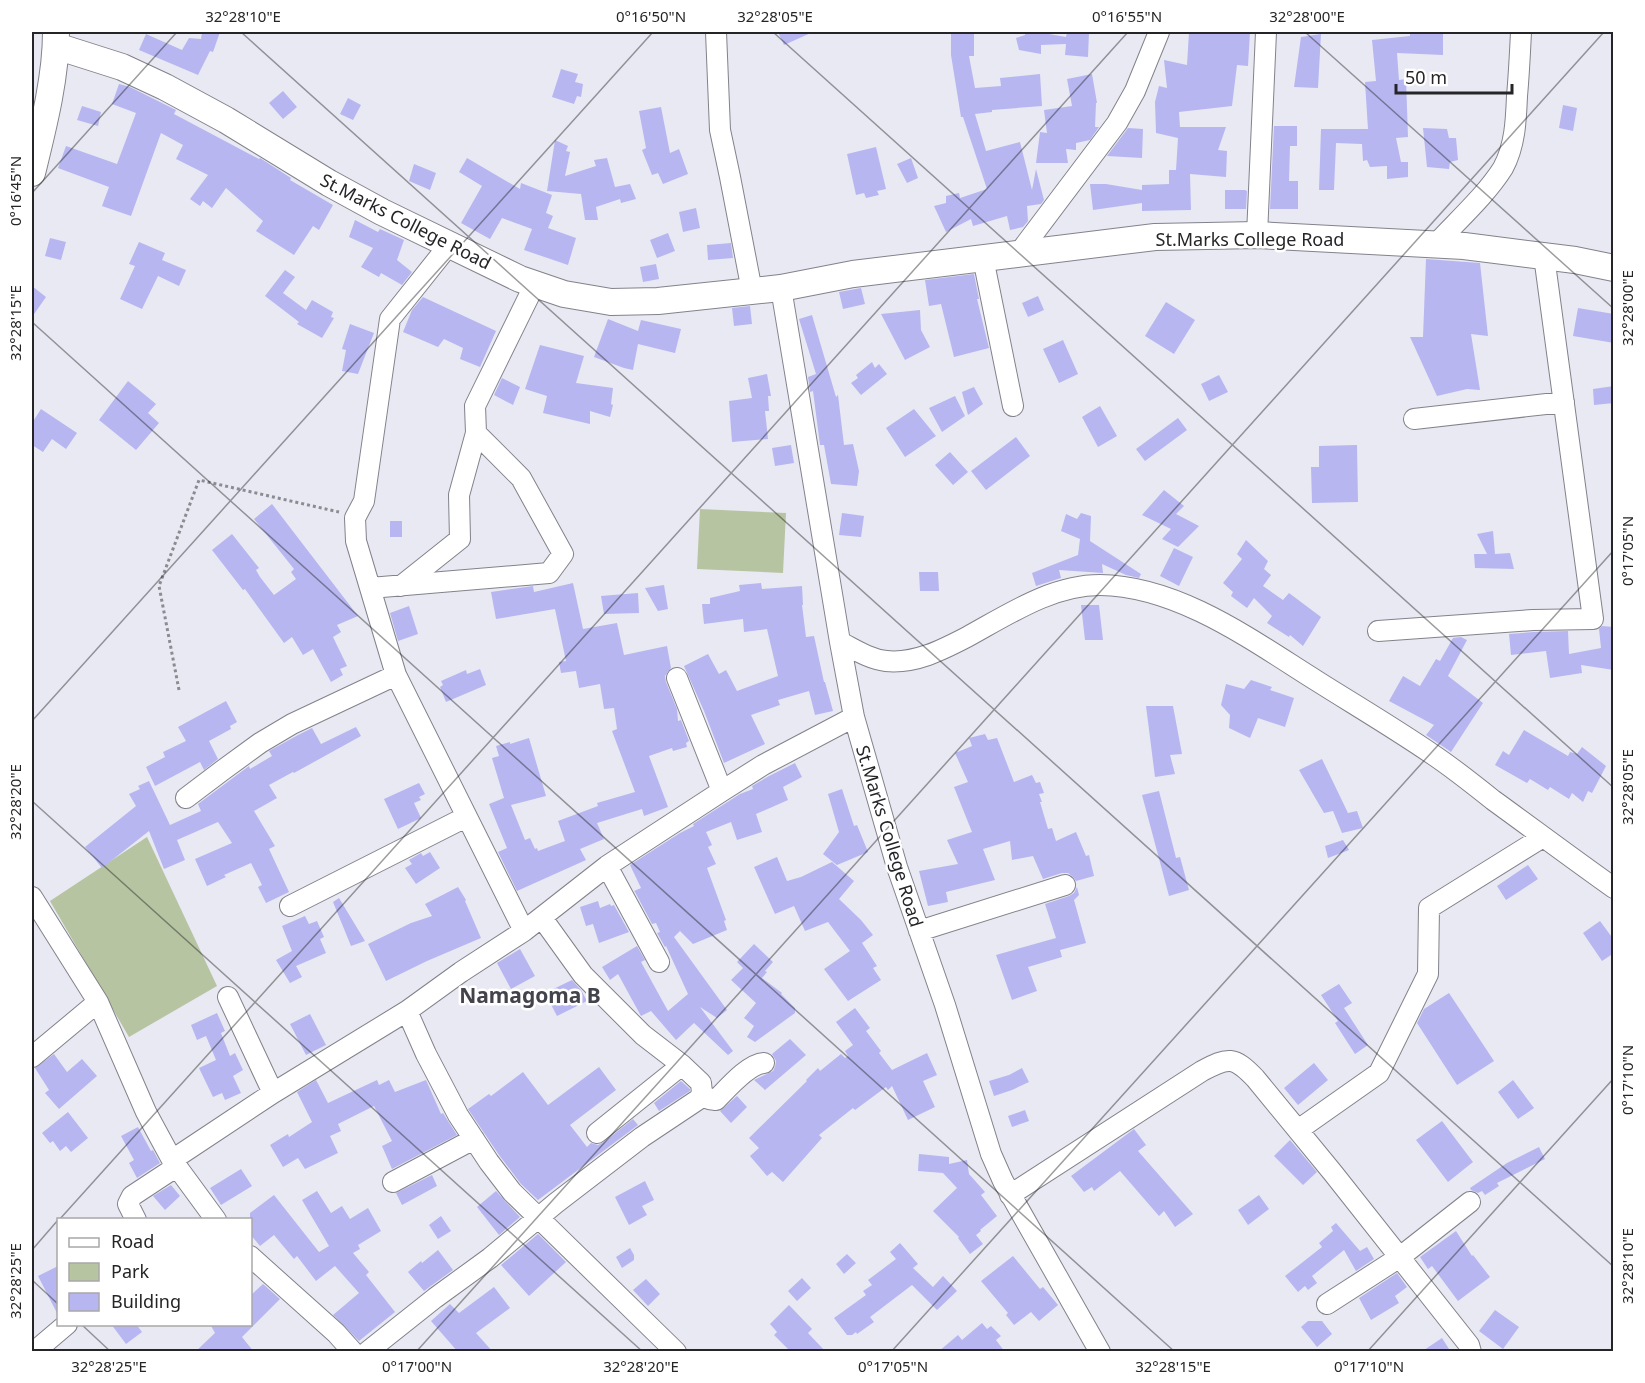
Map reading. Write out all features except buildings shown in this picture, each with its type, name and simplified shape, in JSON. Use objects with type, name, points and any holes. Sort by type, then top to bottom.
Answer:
[{"type":"main road","name":"St.Marks College Road","points":[[56,39],[165,87],[226,120],[329,183],[382,212],[520,279],[564,294],[611,302],[658,301],[781,288],[853,274],[1155,237],[1257,235],[1436,244],[1575,260],[1614,268]]},
{"type":"main road","points":[[32,173],[45,121],[56,39]]},
{"type":"street","points":[[716,32],[720,130],[752,291]]},
{"type":"street","points":[[1019,253],[1117,123],[1135,91],[1159,32]]},
{"type":"street","points":[[1257,235],[1266,32]]},
{"type":"street","points":[[1436,244],[1490,186],[1504,166],[1511,150],[1521,32]]},
{"type":"street","points":[[449,245],[390,319],[364,501],[355,518],[356,541],[396,675],[524,931]]},
{"type":"street","points":[[1378,631],[1533,620],[1593,619],[1544,256]]},
{"type":"street","points":[[983,258],[1013,406]]},
{"type":"street","points":[[401,586],[460,539],[459,495],[476,433],[475,406],[535,284]]},
{"type":"street","name":"St.Marks College Road","points":[[781,288],[854,717],[897,867],[945,1005],[991,1154],[1010,1195],[1100,1352]]},
{"type":"street","points":[[1414,419],[1564,402]]},
{"type":"street","points":[[370,588],[549,573],[562,554],[521,478],[476,433]]},
{"type":"street","points":[[840,642],[885,661],[903,661],[943,649],[1033,602],[1079,586],[1101,585],[1129,588],[1160,595],[1221,621],[1431,754],[1614,888]]},
{"type":"street","points":[[186,798],[222,770],[284,729],[396,675]]},
{"type":"street","points":[[677,678],[722,791]]},
{"type":"street","points":[[134,1218],[128,1204],[132,1196],[174,1163],[273,1093],[407,1011],[524,931],[608,866],[722,791],[763,765],[854,717]]},
{"type":"street","points":[[290,906],[466,817]]},
{"type":"street","points":[[1298,1130],[1379,1073],[1428,974],[1429,908],[1543,837]]},
{"type":"street","points":[[608,866],[659,962]]},
{"type":"street","points":[[919,931],[1065,885]]},
{"type":"street","points":[[32,897],[98,1002],[146,1112],[174,1163],[215,1218]]},
{"type":"street","points":[[368,1352],[642,1137],[699,1099],[702,1093],[701,1083],[644,1035],[583,975],[542,918]]},
{"type":"street","points":[[228,997],[273,1093]]},
{"type":"street","points":[[32,1057],[98,1002]]},
{"type":"street","points":[[407,1011],[458,1115],[512,1192],[676,1352]]},
{"type":"street","points":[[1010,1195],[1202,1071],[1216,1063],[1227,1060],[1235,1061],[1255,1078],[1298,1130],[1469,1345],[1471,1352]]},
{"type":"street","points":[[702,1093],[709,1099],[716,1100],[757,1063],[764,1063]]},
{"type":"street","points":[[597,1133],[682,1065]]},
{"type":"street","points":[[393,1182],[474,1139]]},
{"type":"street","points":[[1327,1304],[1400,1257],[1470,1202]]},
{"type":"street","points":[[252,1258],[336,1333],[352,1352]]},
{"type":"street","points":[[34,1352],[65,1326]]},
{"type":"path","points":[[180,690],[159,586],[199,480],[344,513]]},
{"type":"green space","points":[[700,509],[786,513],[783,573],[697,569]]},
{"type":"green space","points":[[147,837],[217,986],[129,1037],[50,901]]},
{"type":"district","name":"Namagoma B","points":[[530,995]]}]
